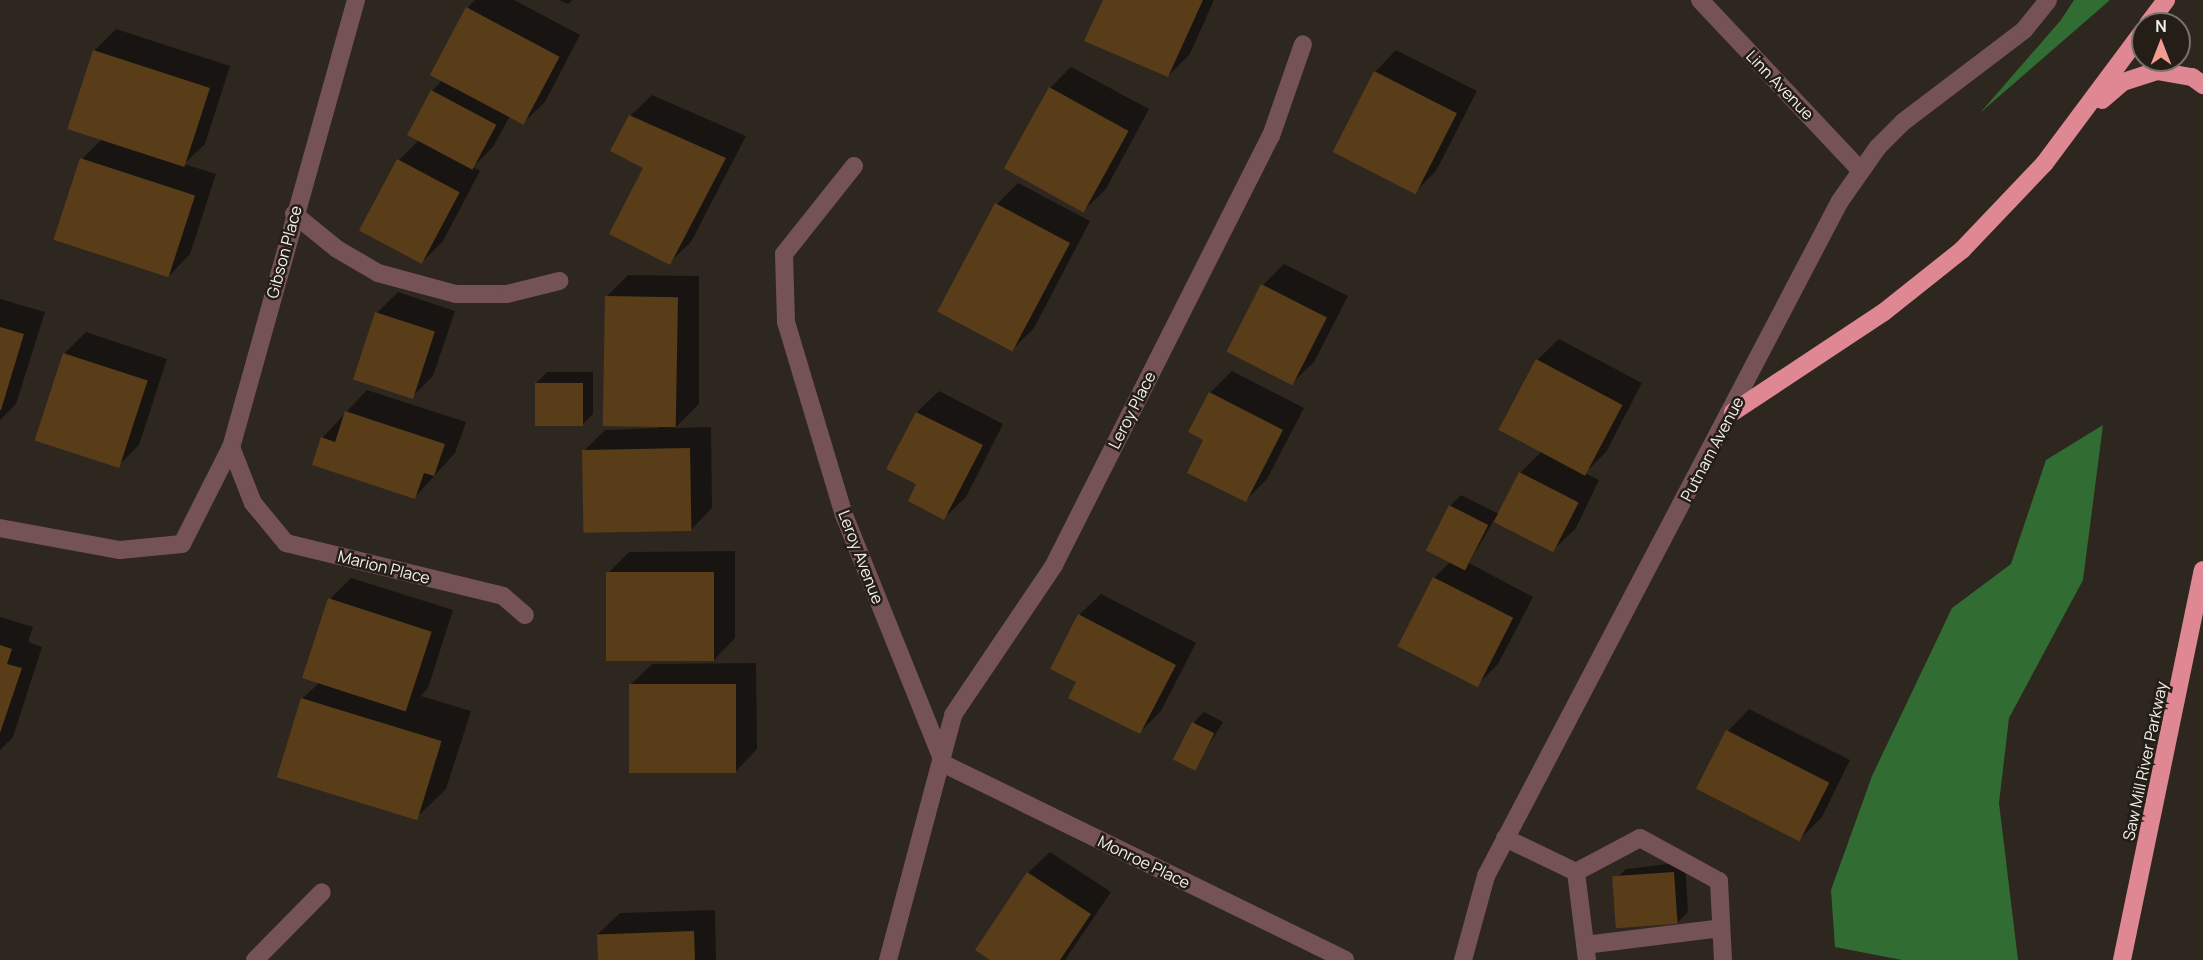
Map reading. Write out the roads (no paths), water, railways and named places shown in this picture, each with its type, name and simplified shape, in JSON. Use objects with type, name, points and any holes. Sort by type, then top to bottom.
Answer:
[{"type":"highway","points":[[1732,411],[1922,284],[2006,206],[2074,126],[2131,48]]},
{"type":"highway","points":[[2074,126],[2139,74],[2175,72],[2203,85]]},
{"type":"highway","name":"Saw Mill River Parkway","points":[[2122,960],[2203,570]]},
{"type":"street","name":"Gibson Place","points":[[0,528],[120,550],[182,544],[231,447],[294,214],[356,0]]},
{"type":"street","name":"Linn Avenue","points":[[1700,0],[1860,170]]},
{"type":"street","name":"Putnam Avenue","points":[[1463,960],[1477,901],[1505,838],[1860,170],[1903,122],[2024,30],[2048,0]]},
{"type":"street","name":"Leroy Place","points":[[944,764],[953,715],[1054,564],[1271,136],[1303,44]]},
{"type":"street","name":"Leroy Avenue","points":[[854,166],[784,254],[786,322],[844,515],[944,764]]},
{"type":"street","points":[[294,214],[337,249],[378,273],[456,294],[507,294],[559,281]]},
{"type":"street","name":"Marion Place","points":[[231,447],[253,503],[286,543],[503,596],[525,615]]},
{"type":"street","points":[[888,960],[944,764]]},
{"type":"street","name":"Monroe Place","points":[[944,764],[1345,960]]},
{"type":"street","points":[[1505,838],[1576,872]]},
{"type":"street","points":[[1576,872],[1640,838],[1719,881],[1723,960]]},
{"type":"street","points":[[1576,872],[1586,952],[1721,928]]},
{"type":"street","points":[[255,960],[322,892]]}]
